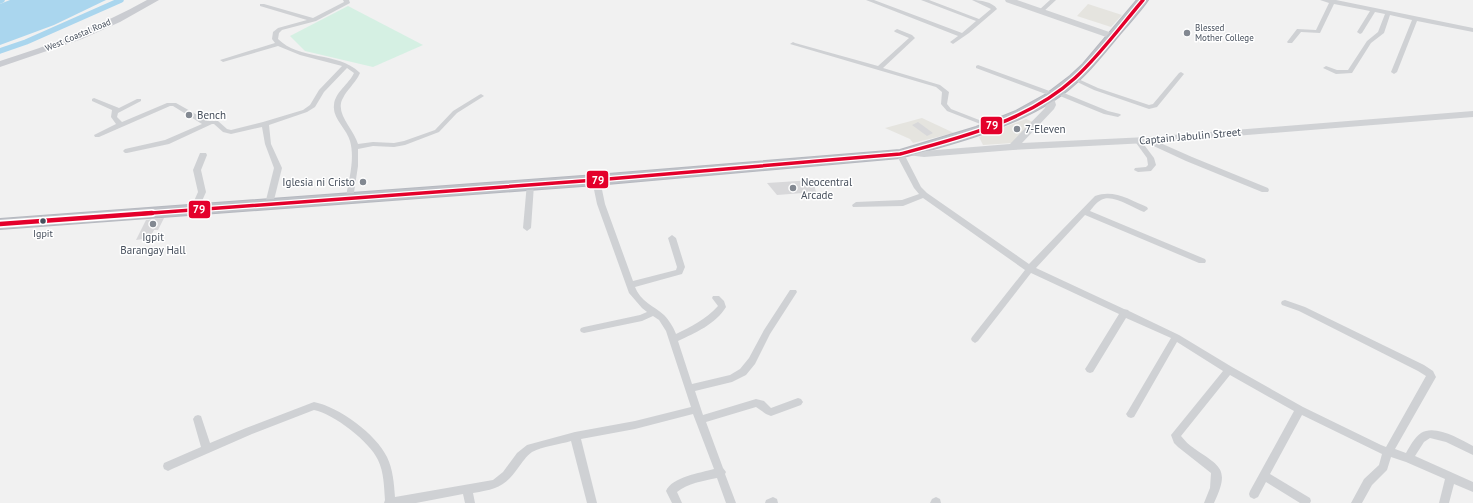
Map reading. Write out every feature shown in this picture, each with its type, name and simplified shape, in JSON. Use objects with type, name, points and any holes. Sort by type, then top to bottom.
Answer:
[{"type":"highway","points":[[0,224],[596,180],[727,168],[832,161],[903,153],[954,139],[990,126],[1029,109],[1053,95],[1074,79],[1087,66],[1143,0]]},
{"type":"main road","name":"West Coastal Road","points":[[0,64],[49,48],[84,34],[154,0]]},
{"type":"street","points":[[278,44],[275,39],[275,34],[280,29],[314,20],[340,7],[347,2],[346,0]]},
{"type":"street","points":[[869,0],[962,35]]},
{"type":"street","points":[[924,0],[980,21]]},
{"type":"street","points":[[952,42],[994,9],[993,6],[975,0]]},
{"type":"street","points":[[1009,0],[1112,36]]},
{"type":"street","points":[[1041,11],[1053,0]]},
{"type":"street","points":[[1323,0],[1473,30]]},
{"type":"street","points":[[1290,42],[1299,30],[1318,32],[1333,1]]},
{"type":"street","points":[[262,5],[314,20]]},
{"type":"street","points":[[1360,32],[1373,11]]},
{"type":"street","points":[[1326,68],[1336,72],[1350,72],[1369,42],[1381,34],[1388,14]]},
{"type":"street","points":[[1394,72],[1416,19]]},
{"type":"street","points":[[878,69],[912,38],[897,31]]},
{"type":"street","points":[[223,60],[278,44],[316,58],[347,65],[358,73],[337,102],[336,108],[352,136],[355,147],[350,197]]},
{"type":"street","points":[[793,44],[938,86],[946,92],[947,95],[944,104],[949,110],[990,126]]},
{"type":"street","points":[[127,151],[167,142],[206,123],[216,122],[226,131],[231,132],[265,124],[305,111],[314,106],[321,91],[347,65]]},
{"type":"street","points":[[978,67],[1053,95],[1106,113],[1118,115]]},
{"type":"street","points":[[1074,79],[1096,89],[1149,107],[1155,106],[1181,74]]},
{"type":"street","points":[[1013,147],[1049,109],[1053,95]]},
{"type":"street","points":[[355,147],[372,144],[394,145],[426,136],[437,131],[455,112],[481,96]]},
{"type":"street","points":[[94,100],[116,109],[116,112]]},
{"type":"street","points":[[120,124],[114,117],[116,112],[139,100]]},
{"type":"street","points":[[97,135],[169,104],[174,104],[206,123]]},
{"type":"street","name":"Captain Jabulin Street","points":[[903,153],[924,154],[1013,147],[1142,140],[1473,114]]},
{"type":"street","points":[[265,124],[268,144],[278,168],[269,204]]},
{"type":"street","points":[[1138,170],[1148,169],[1152,165],[1142,140]]},
{"type":"street","points":[[1142,140],[1265,190]]},
{"type":"street","points":[[903,153],[918,188],[924,195],[1030,269],[1176,337],[1229,370],[1300,410],[1388,452],[1408,458],[1473,487]]},
{"type":"street","points":[[194,210],[202,192],[197,170],[204,155]]},
{"type":"street","points":[[596,180],[601,204],[632,293],[637,299],[667,323],[700,420],[731,503]]},
{"type":"street","points":[[527,228],[530,185]]},
{"type":"street","points":[[856,205],[903,203],[924,195]]},
{"type":"street","points":[[975,340],[1030,269],[1098,198],[1107,195],[1144,209]]},
{"type":"street","points":[[1085,212],[1202,261]]},
{"type":"street","points":[[630,285],[679,272],[681,266],[672,238]]},
{"type":"street","points":[[689,389],[732,378],[743,372],[752,361],[767,332],[794,292]]},
{"type":"street","points":[[673,339],[693,330],[713,317],[722,307],[721,303],[716,298]]},
{"type":"street","points":[[1285,303],[1302,309],[1351,332],[1430,374],[1430,380],[1388,452],[1383,467],[1368,482],[1356,503]]},
{"type":"street","points":[[584,330],[642,318],[653,312]]},
{"type":"street","points":[[1090,369],[1125,312]]},
{"type":"street","points":[[1131,414],[1176,337]]},
{"type":"street","points":[[1208,503],[1216,486],[1216,471],[1209,464],[1178,442],[1176,435],[1229,370]]},
{"type":"street","points":[[700,420],[756,403],[760,403],[768,412],[771,412],[798,402]]},
{"type":"street","points":[[168,466],[283,418],[314,406],[319,406],[346,422],[377,449],[384,460],[390,502],[433,496],[467,488],[495,484],[503,479],[514,467],[524,452],[530,448],[575,436],[635,425],[697,409]]},
{"type":"street","points":[[1254,494],[1300,410]]},
{"type":"street","points":[[198,419],[207,449]]},
{"type":"street","points":[[1408,458],[1420,440],[1426,435],[1432,434],[1441,436],[1473,451]]},
{"type":"street","points":[[575,436],[592,503]]},
{"type":"street","points":[[677,503],[671,491],[674,487],[720,472]]},
{"type":"street","points":[[1265,476],[1306,501]]},
{"type":"street","points":[[1444,503],[1451,477]]},
{"type":"street","points":[[467,488],[470,503]]},
{"type":"shaded area","points":[[1088,4],[1122,15],[1111,27],[1077,16]]},
{"type":"shaded area","points":[[922,118],[954,133],[913,143],[910,139],[885,128]]},
{"type":"shaded area","points":[[1026,119],[1033,122],[1012,143],[983,145],[979,137]]},
{"type":"green space","points":[[348,6],[423,45],[373,67],[305,51],[290,36]]},
{"type":"water","points":[[10,0],[106,0],[54,25],[0,45],[0,4]]},
{"type":"building","points":[[918,122],[933,133],[927,136],[912,125]]},
{"type":"building","name":"Neocentral Arcade","points":[[813,180],[816,192],[777,195],[767,183]]},
{"type":"building","name":"Igpit Barangay Hall","points":[[164,218],[158,230],[154,230],[150,238],[136,240],[146,220]]},
{"type":"waterway","points":[[0,51],[26,42],[121,0]]},
{"type":"transit line","name":"79","points":[[0,224],[596,180],[900,154],[938,144],[981,130],[1020,114],[1049,98],[1074,79],[1087,66],[1143,0]]},
{"type":"place","name":"Blessed Mother College","points":[[1187,33]]},
{"type":"place","name":"Bench","points":[[189,115]]},
{"type":"place","name":"7-Eleven","points":[[1017,129]]},
{"type":"place","name":"Iglesia ni Cristo","points":[[363,182]]},
{"type":"place","name":"Neocentral Arcade","points":[[793,188]]},
{"type":"place","name":"Igpit","points":[[43,221]]},
{"type":"place","name":"Igpit Barangay Hall","points":[[153,224]]}]
